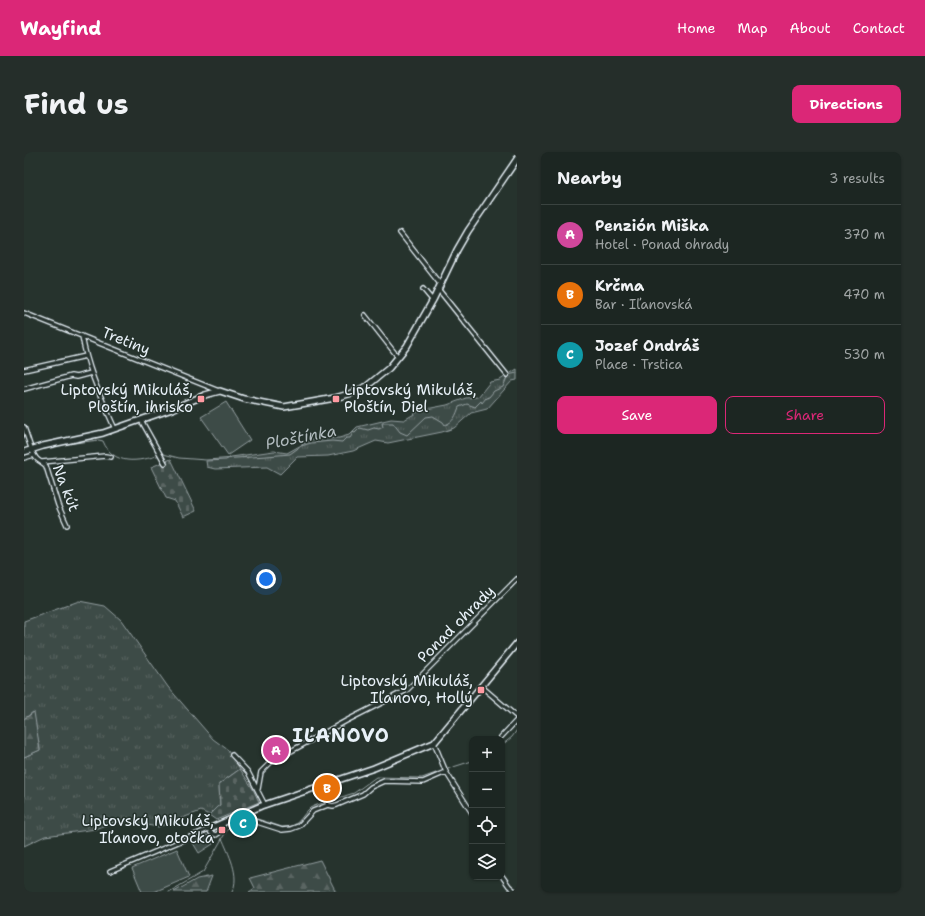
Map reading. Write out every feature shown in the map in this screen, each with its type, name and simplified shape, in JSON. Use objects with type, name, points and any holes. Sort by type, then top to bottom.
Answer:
[{"type":"street","points":[[24,458],[31,452],[43,446],[103,433],[220,391],[244,399],[280,407],[325,401],[352,393],[367,386],[389,368],[407,346],[433,301],[457,250],[468,231],[517,159]]},
{"type":"street","points":[[400,233],[439,287],[507,374]]},
{"type":"street","points":[[423,289],[433,301]]},
{"type":"street","name":"Tretiny","points":[[24,313],[220,391]]},
{"type":"street","points":[[365,315],[398,357]]},
{"type":"street","points":[[82,336],[91,373],[115,429]]},
{"type":"street","points":[[24,370],[86,356]]},
{"type":"street","points":[[24,389],[71,376],[76,377],[91,373]]},
{"type":"street","points":[[141,420],[165,463]]},
{"type":"street","points":[[24,427],[31,452]]},
{"type":"street","name":"Na kút","points":[[31,452],[37,460],[46,466],[57,501],[67,525]]},
{"type":"street","points":[[41,462],[105,456],[111,457]]},
{"type":"street","name":"Ponad ohrady","points":[[258,789],[261,772],[272,762],[346,721],[407,690],[517,579]]},
{"type":"street","points":[[110,871],[211,828],[251,815],[265,805],[381,766],[434,743],[517,643]]},
{"type":"street","points":[[481,686],[517,716]]},
{"type":"street","points":[[502,736],[517,720]]},
{"type":"street","points":[[434,743],[445,771],[469,808]]},
{"type":"street","points":[[232,755],[248,772],[265,805]]},
{"type":"street","points":[[322,786],[328,803],[332,806],[362,794],[371,786],[384,781],[423,782],[445,771]]},
{"type":"street","points":[[251,815],[254,821],[282,830],[291,829],[299,826],[313,811],[328,803]]},
{"type":"street","points":[[211,828],[211,833],[216,835],[219,833],[224,823]]},
{"type":"street","points":[[505,880],[516,892]]},
{"type":"green space","points":[[517,369],[517,380],[512,381],[487,409],[471,413],[454,428],[442,432],[388,443],[376,441],[353,451],[328,456],[297,457],[280,474],[267,467],[215,469],[207,467],[206,461],[226,460],[231,457],[274,451],[287,453],[312,439],[339,438],[349,435],[357,427],[391,419],[404,420],[421,410],[447,405],[466,398],[478,397],[490,382],[500,380]]},
{"type":"green space","points":[[226,402],[250,440],[228,455],[201,417]]},
{"type":"green space","points":[[171,459],[196,511],[183,517],[175,501],[166,498],[151,467]]},
{"type":"green space","points":[[79,601],[105,606],[121,620],[168,687],[213,739],[228,750],[240,769],[219,784],[220,805],[209,815],[201,811],[158,827],[119,820],[96,829],[45,836],[24,846],[24,757],[40,750],[33,712],[24,719],[24,621]]},
{"type":"green space","points":[[34,712],[40,750],[24,757],[24,719]]},
{"type":"green space","points":[[240,769],[253,789],[259,802],[216,820],[209,815],[220,805],[219,784]]},
{"type":"green space","points":[[207,835],[213,844],[199,853],[193,843]]},
{"type":"green space","points":[[177,849],[189,877],[154,892],[142,892],[132,868]]},
{"type":"green space","points":[[320,860],[336,892],[249,892],[255,888],[250,878]]},
{"type":"green space","points":[[212,876],[206,892],[174,892],[197,879]]},
{"type":"waterway","name":"Ploštínka","points":[[163,454],[179,458],[206,460],[290,454],[301,446],[311,443],[332,441],[342,442],[346,438],[350,438],[352,432],[355,433],[360,428],[368,430],[374,428],[379,429],[383,427],[382,423],[393,423],[400,432],[407,435],[426,417],[433,416],[445,425],[448,424],[454,418],[459,407],[467,404],[475,407],[481,401],[482,403],[494,391],[503,387],[508,375],[517,373]]},
{"type":"waterway","name":"Ploštínka","points":[[59,445],[99,440],[103,441],[107,449],[113,455],[127,460],[143,459],[160,455]]},
{"type":"waterway","name":"Ploštínka","points":[[24,456],[31,453]]},
{"type":"waterway","points":[[505,743],[512,737],[517,730]]},
{"type":"waterway","points":[[447,769],[469,762]]},
{"type":"waterway","points":[[329,801],[354,793],[376,777],[422,778],[444,770]]},
{"type":"waterway","points":[[254,818],[282,827],[288,827],[296,824],[310,808],[326,802]]},
{"type":"waterway","points":[[169,892],[203,872],[227,830],[239,820],[251,817]]},
{"type":"waterway","points":[[222,838],[233,865],[235,879],[232,892]]},
{"type":"place","name":"Liptovský Mikuláš, Ploštín, ihrisko","points":[[201,399]]},
{"type":"place","name":"Liptovský Mikuláš, Ploštín, Diel","points":[[336,399]]},
{"type":"place","name":"Liptovský Mikuláš, Iľanovo, Hollý","points":[[481,690]]},
{"type":"place","name":"Penzión Miška","points":[[276,750]]},
{"type":"place","name":"Krčma","points":[[327,788]]},
{"type":"place","name":"Jozef Ondráš","points":[[243,823]]},
{"type":"place","name":"Liptovský Mikuláš, Iľanovo, otočka","points":[[222,830]]},
{"type":"district","name":"IĽANOVO","points":[[341,735]]}]
